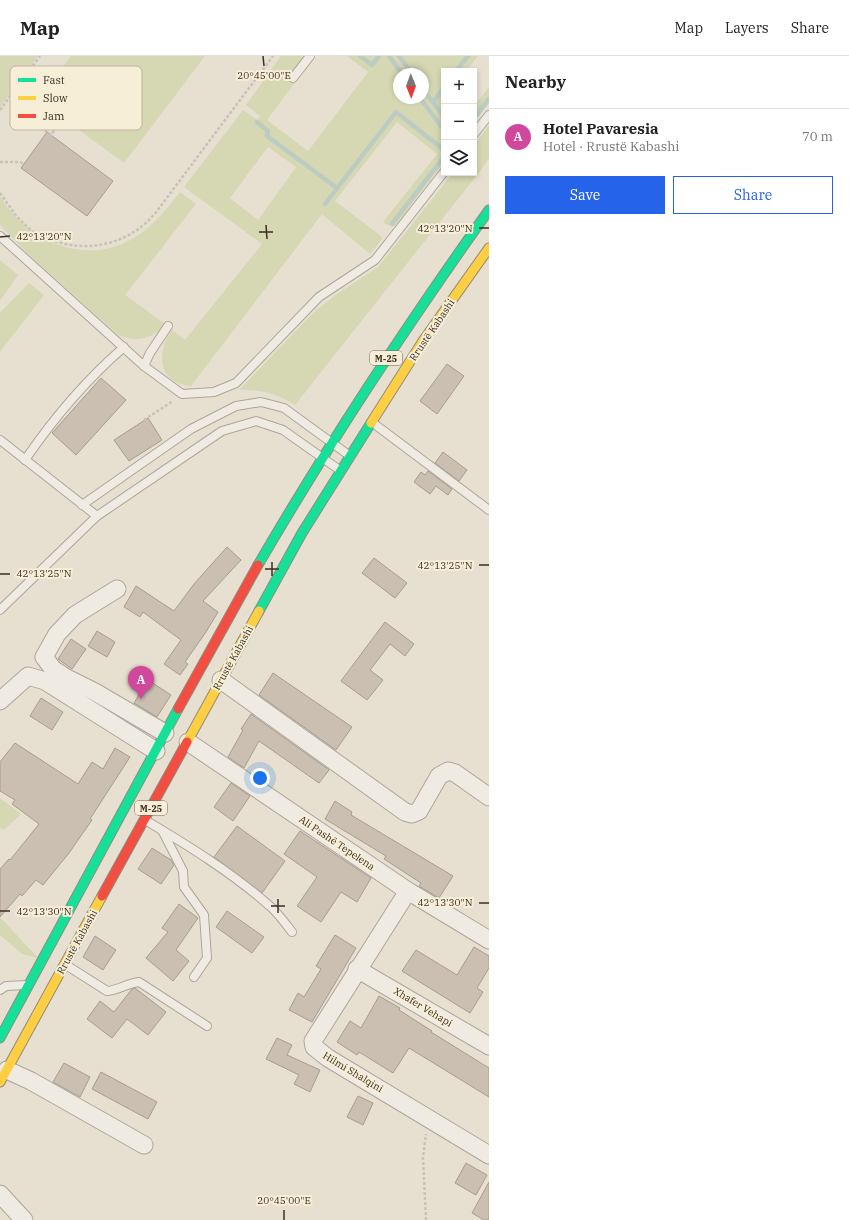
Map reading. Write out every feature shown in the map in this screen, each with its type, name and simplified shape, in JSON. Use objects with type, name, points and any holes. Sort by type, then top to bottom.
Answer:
[{"type":"main road","name":"M-25","points":[[0,1038],[165,733],[290,511],[406,326],[489,210]]},
{"type":"main road","name":"Rrustë Kabashi","points":[[3,1076],[302,533],[423,341],[489,248]]},
{"type":"street","points":[[117,589],[76,614],[57,634],[44,657],[53,669],[65,677],[95,692],[165,733]]},
{"type":"street","points":[[0,701],[28,676],[45,681],[156,751]]},
{"type":"street","points":[[221,680],[405,812],[412,814],[419,811],[439,776],[448,770],[455,773],[489,797]]},
{"type":"street","name":"Ali Pashë Tepelena","points":[[188,742],[408,891],[489,940]]},
{"type":"street","name":"Hilmi Shalqini","points":[[408,891],[313,1040],[314,1047],[328,1058],[489,1155]]},
{"type":"street","name":"Xhafer Vehapi","points":[[358,969],[489,1046]]},
{"type":"street","points":[[3,1076],[31,1081],[144,1146]]},
{"type":"street","points":[[0,1194],[24,1220]]},
{"type":"lane","points":[[293,78],[310,56]]},
{"type":"lane","points":[[477,130],[489,115]]},
{"type":"lane","points":[[0,236],[144,366],[182,394],[214,392],[236,383],[319,297],[375,260],[441,176]]},
{"type":"lane","points":[[144,366],[150,353],[168,326]]},
{"type":"lane","points":[[25,460],[48,426],[105,364],[124,348]]},
{"type":"lane","points":[[82,505],[191,429],[236,406],[261,402],[284,408],[350,456]]},
{"type":"lane","points":[[0,610],[97,516],[222,431],[256,421],[283,430],[341,471]]},
{"type":"lane","points":[[372,422],[489,510]]},
{"type":"lane","points":[[0,440],[97,516]]},
{"type":"lane","points":[[145,820],[205,858],[273,909],[292,932]]},
{"type":"lane","points":[[162,830],[183,871],[184,887],[204,915],[207,958],[194,977]]},
{"type":"lane","points":[[65,964],[107,991],[114,990],[132,982],[140,982],[207,1026]]},
{"type":"lane","points":[[0,990],[6,986],[29,985]]},
{"type":"path","points":[[33,66],[40,56]]},
{"type":"path","points":[[0,193],[13,212],[32,231],[49,240],[77,247],[109,243],[126,237],[140,229],[157,211],[273,56]]},
{"type":"path","points":[[0,110],[10,96]]},
{"type":"path","points":[[44,130],[51,135],[55,130]]},
{"type":"path","points":[[0,162],[20,162],[24,164]]},
{"type":"path","points":[[16,250],[32,231]]},
{"type":"path","points":[[144,420],[182,394]]},
{"type":"path","points":[[426,1220],[423,1158],[428,1117]]},
{"type":"green space","points":[[0,56],[38,56],[31,66],[10,66],[10,94],[0,107]]},
{"type":"green space","points":[[71,56],[205,56],[124,163],[79,130],[142,130],[142,66],[64,66]]},
{"type":"green space","points":[[281,56],[306,56],[291,76],[296,81],[267,120],[308,151],[368,72],[347,56],[478,56],[468,68],[441,68],[441,166],[395,226],[387,225],[383,222],[437,154],[397,122],[335,201],[381,236],[382,239],[370,254],[322,214],[191,386],[180,384],[171,379],[166,373],[163,365],[163,348],[172,330],[185,340],[262,244],[184,187],[243,110],[257,120],[260,116],[246,105]],"holes":[[[268,147],[296,167],[258,220],[230,198]]]},
{"type":"green space","points":[[489,87],[489,103],[477,118],[477,102]]},
{"type":"green space","points":[[489,125],[489,158],[477,175],[477,142]]},
{"type":"green space","points":[[451,176],[476,176],[295,405],[268,393],[254,390],[239,390],[313,313],[337,294],[378,267]]},
{"type":"green space","points":[[180,192],[196,204],[125,295],[165,324],[155,334],[149,337],[136,339],[123,337],[117,334],[28,254],[0,225],[0,196],[12,213],[27,227],[44,238],[62,246],[82,250],[101,250],[121,244],[146,230],[157,220]]},
{"type":"green space","points":[[0,260],[18,275],[0,301]]},
{"type":"green space","points":[[29,283],[44,295],[0,352],[0,313]]},
{"type":"green space","points":[[0,798],[21,814],[4,830],[0,827]]},
{"type":"green space","points":[[0,917],[38,958],[22,954],[0,935]]},
{"type":"building","points":[[47,132],[113,181],[87,216],[21,168]]},
{"type":"building","points":[[447,364],[464,376],[437,414],[420,401]]},
{"type":"building","points":[[101,378],[126,400],[76,455],[52,433]]},
{"type":"building","points":[[148,418],[162,440],[129,461],[114,440]]},
{"type":"building","points":[[443,452],[467,470],[459,481],[435,463]]},
{"type":"building","points":[[428,471],[452,489],[448,495],[436,486],[430,494],[414,482],[421,472],[425,475]]},
{"type":"building","points":[[227,547],[241,560],[203,601],[218,612],[185,662],[188,664],[180,675],[164,664],[181,640],[143,612],[140,617],[124,607],[136,586],[174,611],[194,584]]},
{"type":"building","points":[[374,558],[407,583],[395,598],[362,573]]},
{"type":"building","points":[[385,622],[414,644],[405,656],[390,644],[370,670],[383,680],[367,700],[341,681]]},
{"type":"building","points":[[97,631],[115,642],[107,657],[88,646]]},
{"type":"building","points":[[71,639],[86,649],[72,669],[58,659]]},
{"type":"building","points":[[273,673],[352,727],[336,750],[259,695]]},
{"type":"building","points":[[148,680],[171,695],[157,717],[134,703]]},
{"type":"building","points":[[41,698],[63,712],[52,730],[30,716]]},
{"type":"building","points":[[251,714],[329,770],[319,783],[259,741],[244,768],[228,757],[243,730],[241,729]]},
{"type":"building","points":[[15,743],[78,784],[92,762],[103,769],[115,748],[130,757],[90,819],[92,820],[69,853],[43,885],[36,880],[22,896],[20,894],[0,917],[0,869],[9,859],[10,860],[39,824],[12,804],[15,800],[0,791],[0,762]]},
{"type":"building","points":[[231,783],[250,796],[233,821],[214,807]]},
{"type":"building","points":[[335,801],[352,812],[351,815],[453,876],[439,898],[419,886],[421,883],[384,859],[386,856],[325,819]]},
{"type":"building","points":[[237,826],[285,861],[262,893],[214,857]]},
{"type":"building","points":[[300,831],[371,878],[357,902],[341,892],[321,922],[297,906],[317,877],[284,854]]},
{"type":"building","points":[[152,848],[171,860],[174,865],[161,884],[138,869]]},
{"type":"building","points":[[179,904],[198,918],[176,950],[189,961],[173,981],[146,958],[168,932],[162,928]]},
{"type":"building","points":[[227,911],[264,937],[252,953],[216,927]]},
{"type":"building","points":[[335,935],[356,948],[312,1022],[289,1010],[298,993],[304,997],[321,969],[316,966]]},
{"type":"building","points":[[95,936],[116,950],[103,970],[83,957]]},
{"type":"building","points":[[474,947],[489,956],[489,968],[477,988],[483,992],[470,1013],[402,971],[416,950],[457,975]]},
{"type":"building","points":[[135,988],[166,1012],[148,1035],[127,1019],[112,1038],[87,1019],[100,1001],[114,1012],[132,989]]},
{"type":"building","points":[[379,996],[400,1008],[399,1010],[432,1031],[431,1032],[489,1068],[489,1097],[409,1048],[393,1073],[359,1052],[357,1055],[337,1042],[350,1021],[361,1028]]},
{"type":"building","points":[[277,1038],[292,1045],[287,1055],[320,1070],[310,1092],[294,1084],[299,1075],[266,1059]]},
{"type":"building","points":[[64,1063],[90,1077],[80,1097],[53,1082]]},
{"type":"building","points":[[101,1072],[157,1102],[148,1119],[92,1089]]},
{"type":"building","points":[[358,1096],[373,1103],[363,1125],[347,1117]]},
{"type":"building","points":[[466,1163],[487,1175],[476,1195],[455,1183]]},
{"type":"building","points":[[489,1182],[489,1220],[484,1220],[472,1213]]},
{"type":"waterway","points":[[360,56],[372,65],[379,56]]},
{"type":"waterway","points":[[389,56],[398,68]]},
{"type":"waterway","points":[[399,56],[408,68]]},
{"type":"waterway","points":[[458,68],[468,56]]},
{"type":"waterway","points":[[433,102],[441,92]]},
{"type":"waterway","points":[[429,97],[441,113]]},
{"type":"waterway","points":[[477,114],[489,99]]},
{"type":"waterway","points":[[424,104],[441,126]]},
{"type":"waterway","points":[[325,204],[396,112],[441,148]]},
{"type":"waterway","points":[[257,122],[268,131],[267,136],[337,188]]},
{"type":"waterway","points":[[392,224],[441,161]]},
{"type":"traffic: fast","points":[[258,565],[369,385],[489,210]]},
{"type":"traffic: fast","points":[[259,611],[302,533],[371,423]]},
{"type":"traffic: fast","points":[[0,1038],[178,709]]},
{"type":"traffic: slow","points":[[371,423],[423,341],[489,248]]},
{"type":"traffic: slow","points":[[187,742],[259,611]]},
{"type":"traffic: slow","points":[[0,1082],[102,896]]},
{"type":"traffic: jam","points":[[178,709],[258,565]]},
{"type":"traffic: jam","points":[[102,896],[187,742]]},
{"type":"place","name":"Hotel Pavaresia","points":[[141,699]]}]
